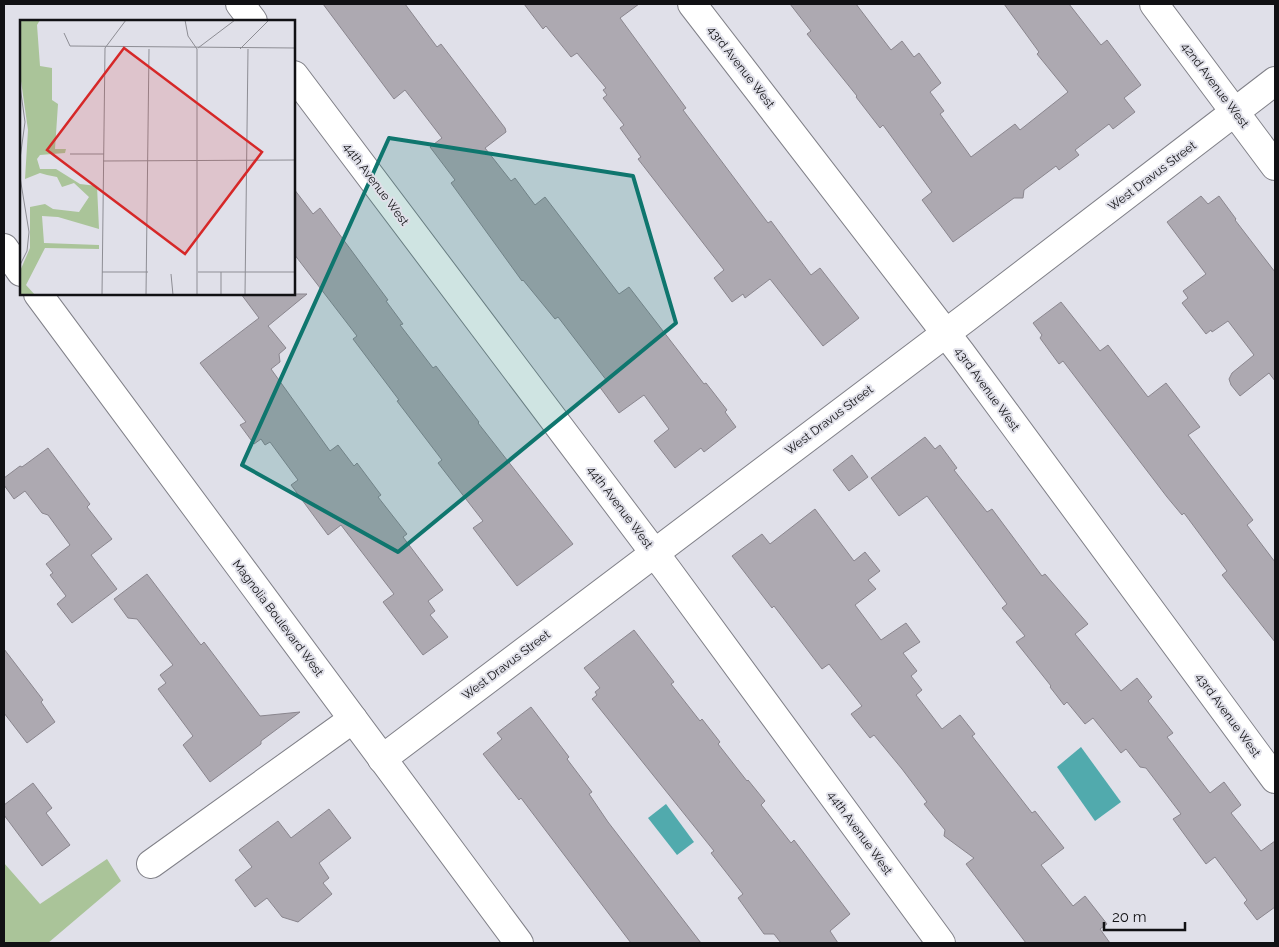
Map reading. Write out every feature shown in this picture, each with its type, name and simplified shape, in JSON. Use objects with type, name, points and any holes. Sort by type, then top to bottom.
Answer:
[{"type":"street","points":[[240,4],[252,20]]},
{"type":"street","name":"43rd Avenue West","points":[[692,4],[946,333],[1275,779]]},
{"type":"street","name":"42nd Avenue West","points":[[1154,4],[1275,166]]},
{"type":"street","name":"44th Avenue West","points":[[295,76],[654,553],[941,943]]},
{"type":"street","name":"West Dravus Street","points":[[382,758],[946,333],[1275,80]]},
{"type":"street","points":[[4,248],[20,271]]},
{"type":"street","name":"Magnolia Boulevard West","points":[[39,295],[519,943]]},
{"type":"street","points":[[151,864],[353,719]]},
{"type":"highlighted area","points":[[389,138],[633,176],[676,323],[398,552],[242,465]]},
{"type":"green space","points":[[107,859],[121,881],[48,943],[4,943],[4,863],[40,904]]},
{"type":"water","points":[[1081,747],[1121,802],[1095,821],[1057,767]]},
{"type":"water","points":[[666,804],[694,842],[677,855],[648,818]]},
{"type":"building","points":[[323,4],[405,4],[437,47],[441,44],[505,128],[506,132],[485,148],[511,181],[515,178],[535,205],[545,197],[619,294],[629,287],[704,384],[706,383],[727,410],[725,412],[736,427],[704,452],[701,448],[675,468],[654,441],[669,429],[644,395],[619,413],[599,386],[607,381],[558,317],[555,319],[522,281],[451,183],[455,180],[430,147],[442,138],[405,90],[394,99]]},
{"type":"building","points":[[524,4],[639,4],[620,18],[686,108],[683,110],[768,223],[771,221],[811,275],[820,268],[859,318],[823,346],[770,279],[745,298],[743,294],[732,302],[714,278],[724,270],[638,159],[641,157],[620,128],[624,125],[603,98],[607,95],[603,90],[606,88],[577,53],[571,57],[546,26],[543,29]]},
{"type":"building","points":[[790,4],[856,4],[891,50],[902,41],[914,57],[919,53],[941,83],[930,92],[944,111],[940,114],[971,157],[1015,124],[1020,130],[1068,92],[1037,54],[1039,52],[1004,4],[1069,4],[1101,45],[1107,40],[1141,85],[1124,98],[1135,112],[1113,129],[1109,124],[1075,150],[1079,155],[1059,170],[1056,166],[1024,190],[1023,198],[1014,198],[953,242],[922,200],[932,192],[883,125],[880,128],[807,34],[811,31]]},
{"type":"building","points":[[295,190],[313,214],[320,208],[388,300],[386,301],[403,324],[400,325],[433,368],[436,366],[573,544],[517,586],[473,528],[483,521],[438,463],[442,460],[353,339],[357,336],[295,255]]},
{"type":"building","points":[[1201,196],[1208,204],[1219,196],[1275,272],[1275,381],[1269,373],[1240,396],[1231,385],[1229,379],[1232,373],[1254,355],[1228,321],[1206,334],[1182,303],[1188,298],[1183,291],[1206,274],[1167,222]]},
{"type":"building","points":[[307,294],[268,326],[286,348],[279,354],[280,362],[271,369],[330,451],[338,445],[354,466],[357,463],[381,495],[378,497],[407,534],[403,537],[443,590],[428,601],[435,611],[430,615],[448,637],[423,655],[383,602],[394,594],[341,525],[328,535],[291,485],[298,480],[270,442],[265,445],[261,439],[254,444],[240,425],[246,422],[200,363],[259,318],[242,295]]},
{"type":"building","points":[[1061,302],[1100,351],[1108,345],[1148,397],[1166,383],[1200,427],[1188,435],[1253,520],[1247,525],[1275,562],[1275,642],[1222,575],[1227,571],[1184,513],[1182,515],[1167,497],[1063,361],[1059,364],[1040,338],[1042,335],[1033,323]]},
{"type":"building","points":[[925,437],[935,449],[940,445],[957,468],[954,470],[987,512],[992,509],[1042,576],[1045,574],[1088,624],[1075,634],[1121,691],[1137,678],[1152,697],[1148,701],[1173,733],[1167,737],[1210,793],[1224,782],[1241,805],[1231,813],[1261,851],[1275,841],[1275,907],[1257,920],[1244,903],[1247,900],[1215,857],[1206,864],[1173,819],[1181,814],[1146,768],[1140,767],[1126,749],[1121,753],[1093,718],[1085,724],[1067,702],[1064,705],[1016,642],[1025,636],[1002,608],[1007,604],[927,496],[899,516],[871,478]]},
{"type":"building","points":[[48,448],[90,504],[87,507],[112,539],[91,555],[117,589],[72,623],[57,604],[66,596],[50,575],[53,573],[46,564],[70,545],[48,515],[42,513],[25,491],[14,499],[4,485],[4,478]]},
{"type":"building","points":[[852,455],[868,477],[849,491],[833,470]]},
{"type":"building","points":[[815,509],[854,561],[865,552],[880,571],[868,580],[876,589],[855,605],[881,640],[906,623],[920,642],[903,653],[917,671],[911,676],[922,690],[916,695],[942,729],[960,715],[975,734],[972,736],[1032,813],[1035,811],[1064,848],[1041,865],[1073,906],[1085,896],[1107,924],[1100,929],[1110,943],[1026,943],[966,864],[974,858],[944,836],[945,830],[924,804],[927,802],[902,769],[874,735],[870,738],[851,714],[862,706],[829,664],[822,669],[774,606],[772,608],[732,556],[762,534],[770,544]]},
{"type":"building","points":[[147,574],[201,645],[204,642],[260,716],[300,712],[210,782],[183,745],[193,736],[158,689],[166,683],[160,675],[173,665],[137,619],[128,618],[114,599]]},
{"type":"building","points":[[634,630],[674,682],[671,684],[700,721],[702,719],[720,742],[718,744],[765,801],[761,805],[791,843],[794,840],[850,914],[830,931],[838,943],[781,943],[774,934],[764,934],[738,898],[743,894],[711,853],[714,851],[592,699],[597,695],[595,692],[600,688],[584,668]]},
{"type":"building","points":[[4,649],[43,700],[41,702],[55,722],[27,743],[4,713]]},
{"type":"building","points":[[531,707],[569,757],[567,759],[592,792],[589,794],[608,822],[701,943],[631,943],[521,798],[519,800],[483,754],[502,739],[497,733]]},
{"type":"building","points":[[33,783],[52,808],[46,813],[70,845],[42,866],[4,815],[4,805]]},
{"type":"building","points":[[329,809],[351,838],[319,863],[329,878],[323,883],[332,894],[298,922],[282,917],[267,898],[255,907],[235,880],[252,867],[239,850],[278,821],[291,838]]}]
